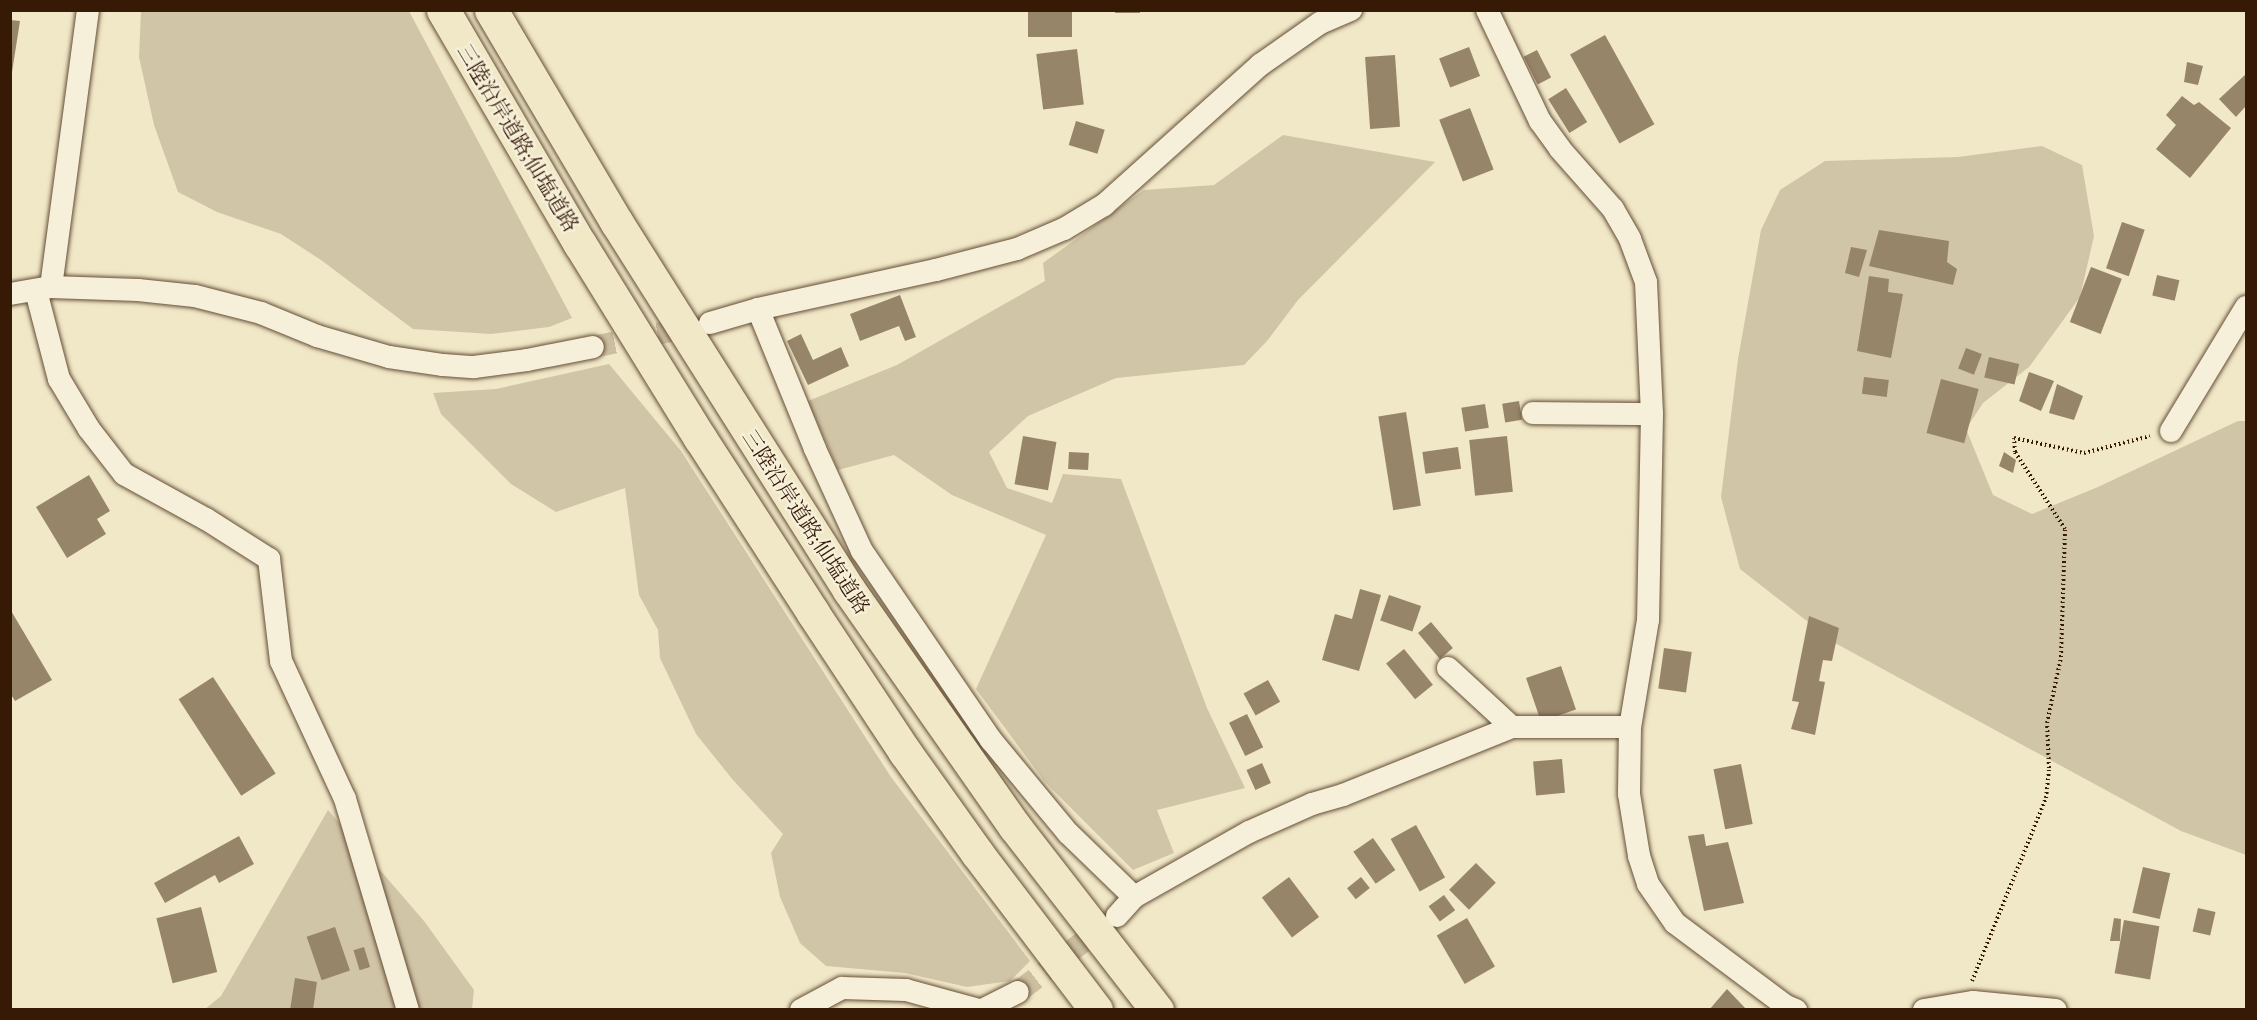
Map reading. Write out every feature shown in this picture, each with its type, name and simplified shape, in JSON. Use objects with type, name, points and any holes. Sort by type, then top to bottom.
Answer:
[{"type":"highway","name":"三陸沿岸道路;仙塩道路","points":[[443,10],[612,295],[813,613],[905,752],[970,843],[1096,1010]]},
{"type":"highway","name":"三陸沿岸道路;仙塩道路","points":[[491,10],[622,233],[849,590],[1015,827],[1157,1010]]},
{"type":"street","points":[[87,10],[44,289],[59,379],[89,429],[124,474],[206,519],[269,559],[281,661],[345,799],[408,1010]]},
{"type":"street","points":[[710,323],[758,309],[936,270],[1017,249],[1064,229],[1113,197],[1260,65],[1320,23],[1352,10]]},
{"type":"street","points":[[1487,10],[1540,121],[1560,149],[1613,209],[1630,239],[1646,282],[1652,414],[1648,620],[1630,728],[1629,794],[1633,830],[1648,884],[1660,905],[1675,923],[1786,1006],[1796,1010]]},
{"type":"street","points":[[10,294],[44,289],[138,290],[195,296],[261,314],[317,336],[390,357],[443,365],[474,367],[516,362],[593,347]]},
{"type":"street","points":[[2171,431],[2247,307]]},
{"type":"street","points":[[758,309],[815,449],[862,551],[991,740],[1068,833],[1134,897]]},
{"type":"street","points":[[1533,413],[1652,414]]},
{"type":"street","points":[[1448,668],[1512,727]]},
{"type":"street","points":[[1117,916],[1134,897],[1260,827],[1312,804],[1343,795],[1512,727],[1630,728]]},
{"type":"street","points":[[801,1010],[842,988],[906,990],[981,1010],[1018,992]]},
{"type":"street","points":[[1924,1010],[1973,1002],[2056,1010]]},
{"type":"path","points":[[1973,1002],[1970,993],[1972,978],[1994,931],[2046,798],[2049,768],[2047,723],[2061,657],[2065,529],[2015,452],[2014,438],[2084,453],[2171,431]]},
{"type":"shaded area","points":[[141,11],[409,11],[572,318],[549,327],[491,334],[413,329],[321,260],[281,234],[217,212],[178,192],[154,125],[139,57]]},
{"type":"shaded area","points":[[1283,135],[1435,162],[1298,300],[1267,341],[1244,365],[1116,378],[1028,416],[989,452],[1007,488],[1052,503],[1063,474],[1121,479],[1207,708],[1245,788],[1157,810],[1174,853],[1133,870],[1045,782],[976,689],[1046,535],[952,495],[894,455],[838,470],[808,401],[897,365],[1045,281],[1043,263],[1144,190],[1214,185]]},
{"type":"shaded area","points":[[2042,146],[2082,165],[2094,236],[2080,297],[2029,367],[1983,403],[1966,429],[1993,495],[2032,514],[2098,487],[2238,421],[2246,421],[2246,855],[2181,831],[1835,643],[1740,569],[1721,497],[1738,359],[1761,230],[1780,190],[1825,161],[1958,157]]},
{"type":"shaded area","points":[[609,364],[681,451],[891,777],[1030,961],[1010,981],[967,987],[905,973],[826,966],[800,943],[780,897],[771,853],[783,834],[733,780],[696,734],[660,658],[658,630],[639,595],[625,488],[556,512],[511,484],[441,414],[433,393],[496,389]]},
{"type":"shaded area","points":[[328,810],[424,921],[474,990],[472,1009],[204,1010],[221,996]]},
{"type":"building","points":[[1028,10],[1072,10],[1072,37],[1028,37]]},
{"type":"building","points":[[1115,10],[1140,10],[1140,13],[1115,13]]},
{"type":"building","points":[[10,20],[20,21],[12,72],[10,71]]},
{"type":"building","points":[[1605,35],[1654,124],[1619,144],[1570,54]]},
{"type":"building","points":[[1469,47],[1480,76],[1450,87],[1439,58]]},
{"type":"building","points":[[1077,49],[1084,105],[1043,110],[1036,54]]},
{"type":"building","points":[[1537,50],[1551,78],[1538,84],[1524,57]]},
{"type":"building","points":[[1395,55],[1400,127],[1370,129],[1365,57]]},
{"type":"building","points":[[2187,62],[2203,66],[2198,85],[2184,82]]},
{"type":"building","points":[[2246,74],[2246,106],[2236,117],[2219,99]]},
{"type":"building","points":[[1566,88],[1587,122],[1569,133],[1548,99]]},
{"type":"building","points":[[2182,96],[2194,105],[2199,102],[2231,128],[2190,178],[2156,149],[2176,125],[2166,115]]},
{"type":"building","points":[[1470,108],[1494,170],[1463,181],[1439,120]]},
{"type":"building","points":[[1076,121],[1105,130],[1097,154],[1069,145]]},
{"type":"building","points":[[2122,222],[2145,230],[2129,276],[2106,268]]},
{"type":"building","points":[[1879,230],[1949,241],[1947,262],[1957,269],[1953,285],[1869,266]]},
{"type":"building","points":[[1851,247],[1867,250],[1859,277],[1845,273]]},
{"type":"building","points":[[2091,267],[2122,279],[2101,334],[2070,322]]},
{"type":"building","points":[[2157,275],[2179,280],[2175,301],[2152,295]]},
{"type":"building","points":[[1869,276],[1889,279],[1888,292],[1903,294],[1891,358],[1857,351]]},
{"type":"building","points":[[900,295],[916,337],[905,341],[899,326],[860,341],[850,314]]},
{"type":"building","points":[[801,334],[813,360],[841,347],[849,366],[808,385],[787,341]]},
{"type":"building","points":[[1966,348],[1982,354],[1974,375],[1958,369]]},
{"type":"building","points":[[1989,357],[2019,364],[2014,384],[1984,377]]},
{"type":"building","points":[[2029,372],[2054,381],[2041,411],[2019,401]]},
{"type":"building","points":[[1864,377],[1889,380],[1887,397],[1862,394]]},
{"type":"building","points":[[1941,379],[1979,389],[1964,443],[1927,433]]},
{"type":"building","points":[[2057,384],[2083,396],[2074,420],[2049,413]]},
{"type":"building","points":[[1519,401],[1522,420],[1505,422],[1502,404]]},
{"type":"building","points":[[1485,404],[1489,428],[1465,431],[1461,408]]},
{"type":"building","points":[[1406,412],[1421,506],[1393,510],[1378,416]]},
{"type":"building","points":[[1023,436],[1056,442],[1048,490],[1014,484]]},
{"type":"building","points":[[1507,436],[1513,492],[1475,496],[1469,440]]},
{"type":"building","points":[[1458,447],[1461,469],[1425,474],[1422,452]]},
{"type":"building","points":[[1069,452],[1089,453],[1088,470],[1068,469]]},
{"type":"building","points":[[2004,452],[2016,460],[2013,473],[1999,466]]},
{"type":"building","points":[[89,475],[110,511],[97,519],[106,534],[67,558],[36,507]]},
{"type":"building","points":[[1360,589],[1381,595],[1359,671],[1322,660],[1335,614],[1352,619]]},
{"type":"building","points":[[1389,595],[1421,606],[1412,632],[1380,621]]},
{"type":"building","points":[[10,609],[52,680],[15,701],[10,693]]},
{"type":"building","points":[[1809,616],[1839,628],[1832,661],[1823,660],[1819,681],[1825,682],[1815,735],[1791,729],[1799,702],[1792,701]]},
{"type":"building","points":[[1431,622],[1453,648],[1440,659],[1418,633]]},
{"type":"building","points":[[1664,648],[1692,652],[1686,692],[1658,689]]},
{"type":"building","points":[[1404,649],[1433,685],[1415,699],[1386,663]]},
{"type":"building","points":[[1561,666],[1576,709],[1541,722],[1526,678]]},
{"type":"building","points":[[213,677],[276,773],[241,796],[179,699]]},
{"type":"building","points":[[1268,680],[1280,702],[1256,715],[1244,694]]},
{"type":"building","points":[[1247,714],[1263,747],[1245,756],[1229,723]]},
{"type":"building","points":[[1562,759],[1565,793],[1536,795],[1533,762]]},
{"type":"building","points":[[1262,763],[1271,783],[1255,790],[1246,770]]},
{"type":"building","points":[[1741,764],[1753,824],[1725,829],[1714,769]]},
{"type":"building","points":[[1416,825],[1445,877],[1420,892],[1391,839]]},
{"type":"building","points":[[1704,834],[1706,846],[1728,842],[1744,903],[1704,911],[1688,836]]},
{"type":"building","points":[[239,836],[254,864],[219,883],[215,875],[165,903],[154,883]]},
{"type":"building","points":[[1373,838],[1395,870],[1376,884],[1353,852]]},
{"type":"building","points":[[1476,863],[1496,883],[1469,910],[1449,890]]},
{"type":"building","points":[[2143,867],[2170,873],[2160,919],[2132,913]]},
{"type":"building","points":[[1289,877],[1319,917],[1292,937],[1262,897]]},
{"type":"building","points":[[1361,877],[1370,888],[1356,899],[1347,888]]},
{"type":"building","points":[[1444,895],[1455,910],[1440,922],[1429,906]]},
{"type":"building","points":[[201,907],[217,972],[173,983],[156,918]]},
{"type":"building","points":[[2198,908],[2216,912],[2210,935],[2193,931]]},
{"type":"building","points":[[1467,918],[1495,966],[1465,984],[1437,935]]},
{"type":"building","points":[[2114,918],[2121,919],[2120,941],[2110,941]]},
{"type":"building","points":[[2124,920],[2159,926],[2150,979],[2115,973]]},
{"type":"building","points":[[335,927],[350,970],[322,980],[307,937]]},
{"type":"building","points":[[364,947],[370,967],[360,970],[353,950]]},
{"type":"building","points":[[295,978],[317,982],[313,1010],[290,1010]]},
{"type":"building","points":[[1727,989],[1747,1010],[1709,1010]]},
{"type":"tunnel","points":[[593,347],[695,326]]},
{"type":"tunnel","points":[[1018,992],[1106,924]]}]
